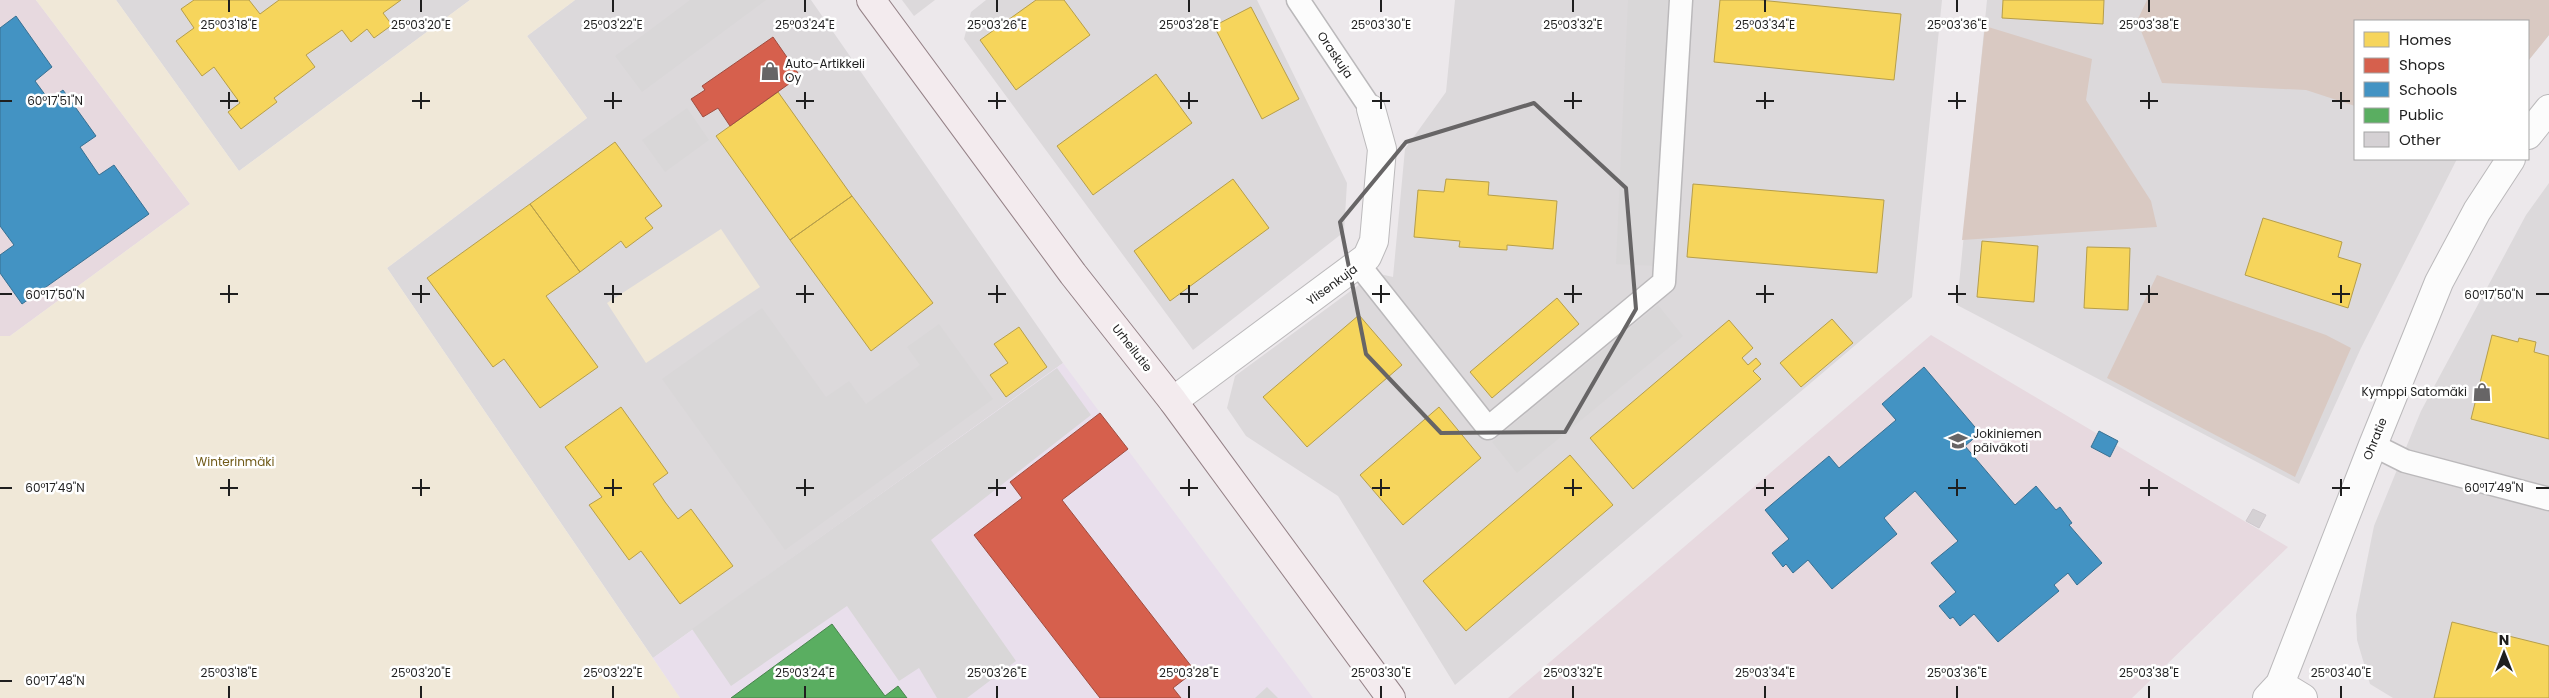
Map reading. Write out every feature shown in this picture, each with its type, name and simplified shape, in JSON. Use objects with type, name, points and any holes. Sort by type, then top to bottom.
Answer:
[{"type":"main road","name":"Urheilutie","points":[[871,0],[1072,274],[1174,401],[1392,698]]},
{"type":"street","name":"Ylisenkuja","points":[[1174,401],[1359,265],[1367,257],[1374,241],[1382,150],[1371,109]]},
{"type":"street","points":[[2529,134],[2549,109]]},
{"type":"street","name":"Ohratie","points":[[2273,691],[2439,282],[2477,211],[2510,160]]},
{"type":"street","points":[[2273,691],[2303,698]]},
{"type":"lane","name":"Oraskuja","points":[[1298,0],[1371,109]]},
{"type":"lane","points":[[1359,265],[1488,428],[1664,282],[1681,0]]},
{"type":"lane","points":[[2373,445],[2406,461],[2549,499]]},
{"type":"highlighted area","points":[[1534,103],[1626,188],[1636,309],[1565,432],[1441,433],[1366,354],[1340,222],[1406,142]]},
{"type":"shaded area","points":[[0,0],[36,0],[190,204],[10,336],[0,336]]},
{"type":"shaded area","points":[[116,0],[470,0],[239,171]]},
{"type":"shaded area","points":[[575,0],[811,0],[1063,363],[653,658],[387,268],[587,118],[527,36]]},
{"type":"shaded area","points":[[690,0],[766,0],[642,92],[615,56]]},
{"type":"shaded area","points":[[902,0],[935,0],[914,16]]},
{"type":"shaded area","points":[[986,0],[1257,0],[1347,183],[1344,232],[1193,350],[964,39],[971,12]]},
{"type":"shaded area","points":[[1455,0],[1942,0],[1912,297],[1455,685],[1338,496],[1246,436],[1227,408],[1235,376],[1375,273],[1393,277],[1405,149],[1446,92]]},
{"type":"shaded area","points":[[1628,0],[1668,0],[1656,266],[1616,264]]},
{"type":"shaded area","points":[[1987,0],[2549,0],[2549,35],[2529,60],[2529,20],[2354,20],[2354,160],[2456,160],[2361,348],[2299,484],[1957,305]]},
{"type":"shaded area","points":[[2147,0],[2549,0],[2549,35],[2529,60],[2529,20],[2354,20],[2354,106],[2306,90],[2162,83],[2137,21]]},
{"type":"shaded area","points":[[1985,26],[2092,59],[2086,100],[2151,201],[2157,227],[1962,240]]},
{"type":"shaded area","points":[[687,108],[709,140],[665,172],[642,140]]},
{"type":"shaded area","points":[[2549,183],[2549,698],[2393,698],[2370,684],[2357,640],[2356,615],[2374,526],[2421,411],[2526,215]]},
{"type":"shaded area","points":[[2157,275],[2326,335],[2351,348],[2295,477],[2107,378]]},
{"type":"shaded area","points":[[1658,305],[1683,336],[1517,473],[1492,442]]},
{"type":"shaded area","points":[[762,308],[826,397],[849,381],[866,404],[920,365],[907,347],[939,324],[993,399],[785,550],[662,379]]},
{"type":"shaded area","name":"Jokiniemen päiväkoti","points":[[1931,335],[2288,547],[2132,698],[1508,698]]},
{"type":"shaded area","points":[[1063,363],[1313,698],[680,698],[653,658]]},
{"type":"shaded area","points":[[1057,368],[1091,415],[931,540],[1016,661],[967,698],[937,698],[919,668],[899,681],[847,606],[731,686],[692,629]]},
{"type":"shaded area","points":[[1267,687],[1278,698],[1255,698]]},
{"type":"green space","name":"Winterinmäki","points":[[36,0],[116,0],[239,171],[470,0],[575,0],[527,36],[587,118],[387,268],[680,698],[0,698],[0,336],[10,336],[190,204]]},
{"type":"green space","points":[[721,229],[760,287],[646,363],[607,303]]},
{"type":"building: Homes","points":[[194,0],[249,0],[260,14],[279,0],[401,0],[383,13],[392,25],[374,38],[367,29],[351,42],[342,30],[306,55],[315,67],[274,98],[277,102],[241,129],[228,112],[240,103],[214,67],[202,76],[176,41],[194,28],[181,9]]},
{"type":"building: Homes","points":[[1036,0],[1064,0],[1090,35],[1016,90],[980,40]]},
{"type":"building: Homes","points":[[1720,0],[1759,0],[1901,14],[1894,80],[1714,62]]},
{"type":"building: Homes","points":[[2003,0],[2104,0],[2103,24],[2002,18]]},
{"type":"building: Homes","points":[[1251,7],[1299,99],[1262,119],[1214,26]]},
{"type":"building: Homes","points":[[1156,74],[1192,123],[1093,195],[1057,146]]},
{"type":"building: Homes","points":[[778,92],[852,196],[790,240],[716,136]]},
{"type":"building: Homes","points":[[615,142],[662,206],[645,218],[653,228],[626,248],[621,241],[580,272],[530,204]]},
{"type":"building: Homes","points":[[1233,179],[1269,228],[1170,301],[1134,251]]},
{"type":"building: Homes","points":[[1446,179],[1489,182],[1488,195],[1557,201],[1553,249],[1507,245],[1507,250],[1459,247],[1460,241],[1414,237],[1418,190],[1444,192]]},
{"type":"building: Homes","points":[[1693,184],[1884,200],[1877,273],[1687,257]]},
{"type":"building: Homes","points":[[852,196],[933,303],[871,351],[790,240]]},
{"type":"building: Homes","points":[[530,204],[580,272],[546,296],[598,367],[540,408],[504,359],[493,367],[427,278]]},
{"type":"building: Homes","points":[[2263,218],[2342,242],[2338,257],[2361,264],[2348,308],[2245,275]]},
{"type":"building: Homes","points":[[1982,241],[2038,246],[2034,302],[1977,297]]},
{"type":"building: Homes","points":[[2087,247],[2130,248],[2128,310],[2084,308]]},
{"type":"building: Homes","points":[[1557,298],[1579,324],[1492,398],[1470,372]]},
{"type":"building: Homes","points":[[1359,315],[1402,365],[1307,447],[1263,397]]},
{"type":"building: Homes","points":[[1832,319],[1853,343],[1801,387],[1780,363]]},
{"type":"building: Homes","points":[[1729,320],[1753,348],[1742,358],[1748,365],[1756,358],[1761,364],[1753,371],[1761,379],[1633,489],[1590,438]]},
{"type":"building: Homes","points":[[1019,327],[1047,367],[1006,397],[990,375],[1008,363],[994,344]]},
{"type":"building: Homes","points":[[2492,335],[2518,342],[2519,338],[2536,342],[2534,352],[2549,356],[2549,439],[2471,419]]},
{"type":"building: Homes","points":[[621,407],[668,473],[653,484],[665,502],[678,519],[691,509],[733,566],[680,604],[641,551],[629,560],[589,505],[602,497],[565,447]]},
{"type":"building: Homes","points":[[1439,407],[1481,458],[1403,525],[1360,475]]},
{"type":"building: Homes","points":[[1570,455],[1613,505],[1466,631],[1423,581]]},
{"type":"building: Homes","points":[[2452,622],[2549,646],[2549,698],[2434,698]]},
{"type":"building: Shops","points":[[773,37],[800,76],[730,126],[718,108],[703,117],[691,99],[705,90],[702,86]]},
{"type":"building: Shops","points":[[1100,413],[1128,449],[1062,500],[1195,671],[1173,688],[1181,698],[1100,698],[974,535],[1022,498],[1010,482]]},
{"type":"building: Schools","points":[[16,16],[52,67],[35,81],[49,100],[63,90],[96,136],[80,147],[99,175],[114,165],[149,214],[22,304],[0,273],[0,255],[14,245],[0,226],[0,28]]},
{"type":"building: Schools","points":[[1924,367],[1980,433],[1965,446],[2015,505],[2036,486],[2056,510],[2060,507],[2072,523],[2069,525],[2102,563],[2077,585],[2068,573],[2054,585],[2059,591],[1998,642],[1974,614],[1960,626],[1953,617],[1950,619],[1939,606],[1956,592],[1931,563],[1958,541],[1915,491],[1884,518],[1897,534],[1832,589],[1808,560],[1793,573],[1786,564],[1783,567],[1772,553],[1789,539],[1765,510],[1829,456],[1839,468],[1896,420],[1882,404]]},
{"type":"building: Schools","points":[[2099,431],[2118,441],[2110,457],[2091,447]]},
{"type":"building: Public","points":[[832,624],[885,696],[898,686],[907,698],[731,698]]},
{"type":"building: Other","points":[[2253,509],[2266,515],[2259,528],[2246,521]]},
{"type":"place","name":"Auto-Artikkeli Oy","points":[[770,71]]},
{"type":"place","name":"Kymppi Satomäki","points":[[2482,392]]},
{"type":"place","name":"Jokiniemen päiväkoti","points":[[1958,441]]}]
